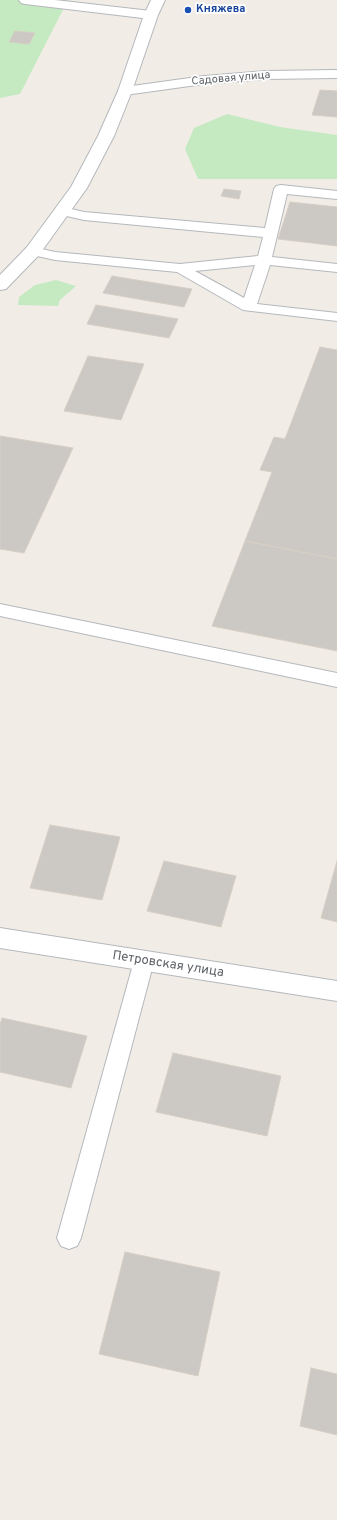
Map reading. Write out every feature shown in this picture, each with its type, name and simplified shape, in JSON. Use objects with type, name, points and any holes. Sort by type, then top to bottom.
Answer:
[{"type":"street","points":[[0,285],[33,251],[79,188],[106,136],[125,91],[151,15],[158,0]]},
{"type":"street","name":"Садовая улица","points":[[125,91],[204,80],[266,75],[337,74]]},
{"type":"street","name":"Петровская улица","points":[[0,938],[337,991]]},
{"type":"lane","points":[[25,0],[60,2],[151,15]]},
{"type":"lane","points":[[248,307],[264,260],[281,189],[337,195]]},
{"type":"lane","points":[[63,211],[84,216],[270,233]]},
{"type":"lane","points":[[33,251],[55,256],[180,268],[264,260],[337,268]]},
{"type":"lane","points":[[180,268],[248,307],[337,317]]},
{"type":"lane","points":[[0,610],[337,680]]},
{"type":"lane","points":[[69,1238],[144,961]]},
{"type":"green space","points":[[0,0],[68,0],[20,94],[0,98]]},
{"type":"green space","points":[[227,114],[280,127],[337,135],[337,179],[198,179],[185,149],[194,128]]},
{"type":"green space","points":[[56,280],[76,286],[60,300],[58,306],[18,305],[19,297],[35,285]]},
{"type":"building","points":[[15,31],[35,33],[29,44],[9,42]]},
{"type":"building","points":[[320,90],[337,91],[337,117],[312,115]]},
{"type":"building","points":[[224,189],[241,191],[239,199],[221,196]]},
{"type":"building","points":[[290,202],[337,207],[337,246],[278,239]]},
{"type":"building","points":[[112,276],[192,289],[184,307],[103,293]]},
{"type":"building","points":[[96,305],[178,319],[169,338],[87,324]]},
{"type":"building","points":[[320,347],[337,350],[337,559],[245,541],[272,472],[260,470],[274,437],[285,439]]},
{"type":"building","points":[[88,356],[144,364],[121,420],[64,411]]},
{"type":"building","points":[[0,436],[73,448],[24,553],[0,549]]},
{"type":"building","points":[[245,541],[337,559],[337,651],[212,626]]},
{"type":"building","points":[[50,825],[120,837],[102,900],[30,888]]},
{"type":"building","points":[[164,861],[236,876],[221,927],[147,911]]},
{"type":"building","points":[[337,861],[337,922],[321,918]]},
{"type":"building","points":[[2,1018],[87,1036],[71,1088],[0,1072],[0,1024]]},
{"type":"building","points":[[173,1053],[281,1076],[267,1136],[156,1112]]},
{"type":"building","points":[[125,1252],[220,1272],[198,1376],[99,1354]]},
{"type":"building","points":[[311,1368],[337,1374],[337,1435],[300,1426]]},
{"type":"place","name":"Княжева","points":[[188,10]]}]
